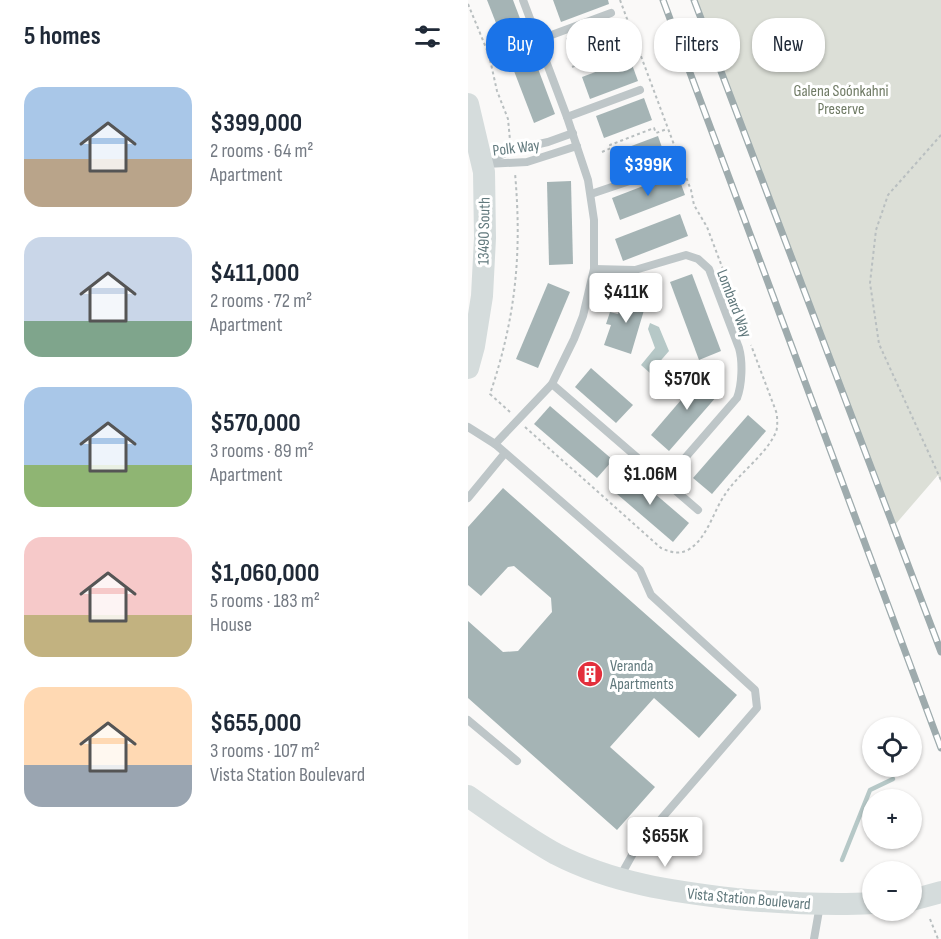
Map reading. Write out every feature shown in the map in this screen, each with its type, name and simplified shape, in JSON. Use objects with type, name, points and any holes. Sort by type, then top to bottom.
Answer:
[{"type":"street","name":"13490 South","points":[[468,104],[484,172],[485,238],[482,296],[468,368]]},
{"type":"street","name":"Vista Station Boulevard","points":[[468,796],[557,854],[619,879],[683,893],[778,903],[862,903]]},
{"type":"street","points":[[922,897],[941,892]]},
{"type":"lane","points":[[523,0],[530,18]]},
{"type":"lane","points":[[554,34],[611,13]]},
{"type":"lane","points":[[495,444],[552,384],[574,339],[585,308],[594,269],[594,220],[588,180],[550,72]]},
{"type":"lane","points":[[567,117],[640,90]]},
{"type":"lane","name":"Polk Way","points":[[482,164],[512,150],[548,142],[573,133]]},
{"type":"lane","name":"Polk Way","points":[[482,164],[514,164],[540,159],[577,146]]},
{"type":"lane","points":[[591,194],[670,167]]},
{"type":"lane","name":"Lombard Way","points":[[594,269],[635,270],[686,255],[702,261],[709,270],[739,348],[741,359],[739,392],[734,403],[665,481]]},
{"type":"lane","points":[[552,384],[698,510]]},
{"type":"lane","points":[[468,427],[495,444],[640,570],[651,595],[755,690],[757,708],[636,848],[619,879]]},
{"type":"lane","points":[[468,498],[505,453]]},
{"type":"lane","points":[[468,720],[517,761]]},
{"type":"lane","points":[[813,939],[820,905]]},
{"type":"path","points":[[620,0],[627,18]]},
{"type":"path","points":[[468,4],[489,55],[497,91],[508,118],[512,150]]},
{"type":"path","points":[[642,59],[691,190],[694,205],[707,227],[740,317]]},
{"type":"path","points":[[602,152],[611,148],[610,145],[654,128],[656,133],[668,128]]},
{"type":"path","points":[[941,135],[888,195],[876,230],[870,283],[879,344],[941,480]]},
{"type":"path","points":[[511,413],[490,394],[502,358],[513,312],[519,239],[514,164]]},
{"type":"path","points":[[524,425],[661,548],[678,553],[688,549],[699,539],[725,493],[770,442],[776,432],[777,414],[748,338]]},
{"type":"path","points":[[930,919],[938,939]]},
{"type":"green space","name":"Galena Soónkahni Preserve","points":[[697,0],[941,0],[941,483],[938,475],[894,526],[724,72],[740,72],[740,18],[704,18]]},
{"type":"shaded area","points":[[650,323],[659,327],[669,351],[650,373],[641,365],[655,348],[648,329]]},
{"type":"building","points":[[487,0],[513,0],[520,18],[494,18]]},
{"type":"building","points":[[553,0],[608,0],[609,4],[566,18],[561,22]]},
{"type":"building","points":[[514,72],[539,72],[555,114],[534,123]]},
{"type":"building","points":[[595,72],[635,72],[638,81],[590,99],[582,77]]},
{"type":"building","points":[[644,98],[652,120],[604,138],[596,116]]},
{"type":"building","points":[[658,136],[666,159],[618,177],[610,154]]},
{"type":"building","points":[[677,173],[685,195],[620,220],[612,198]]},
{"type":"building","points":[[571,181],[573,264],[549,265],[547,182]]},
{"type":"building","points":[[680,214],[688,236],[623,261],[615,239]]},
{"type":"building","points":[[692,274],[721,351],[699,360],[670,282]]},
{"type":"building","points":[[548,283],[570,292],[538,368],[516,359]]},
{"type":"building","points":[[625,293],[647,300],[631,354],[604,345],[611,325],[606,324],[610,312],[618,314]]},
{"type":"building","points":[[591,368],[633,405],[616,423],[575,387]]},
{"type":"building","points":[[705,372],[724,388],[669,451],[651,435]]},
{"type":"building","points":[[550,406],[613,460],[597,478],[534,424]]},
{"type":"building","points":[[748,415],[766,431],[712,494],[693,478]]},
{"type":"building","points":[[626,469],[689,523],[673,542],[610,488]]},
{"type":"building","name":"Veranda Apartments","points":[[503,488],[737,695],[699,738],[654,698],[610,747],[655,787],[617,830],[468,698],[468,621],[503,652],[518,651],[552,612],[551,598],[514,566],[508,567],[481,596],[468,585],[468,527]]},
{"type":"waterway","points":[[842,860],[870,790],[893,779]]},
{"type":"railway","points":[[663,0],[941,748]]},
{"type":"railway","points":[[694,0],[941,652]]},
{"type":"place","name":"Veranda Apartments","points":[[590,674]]}]
